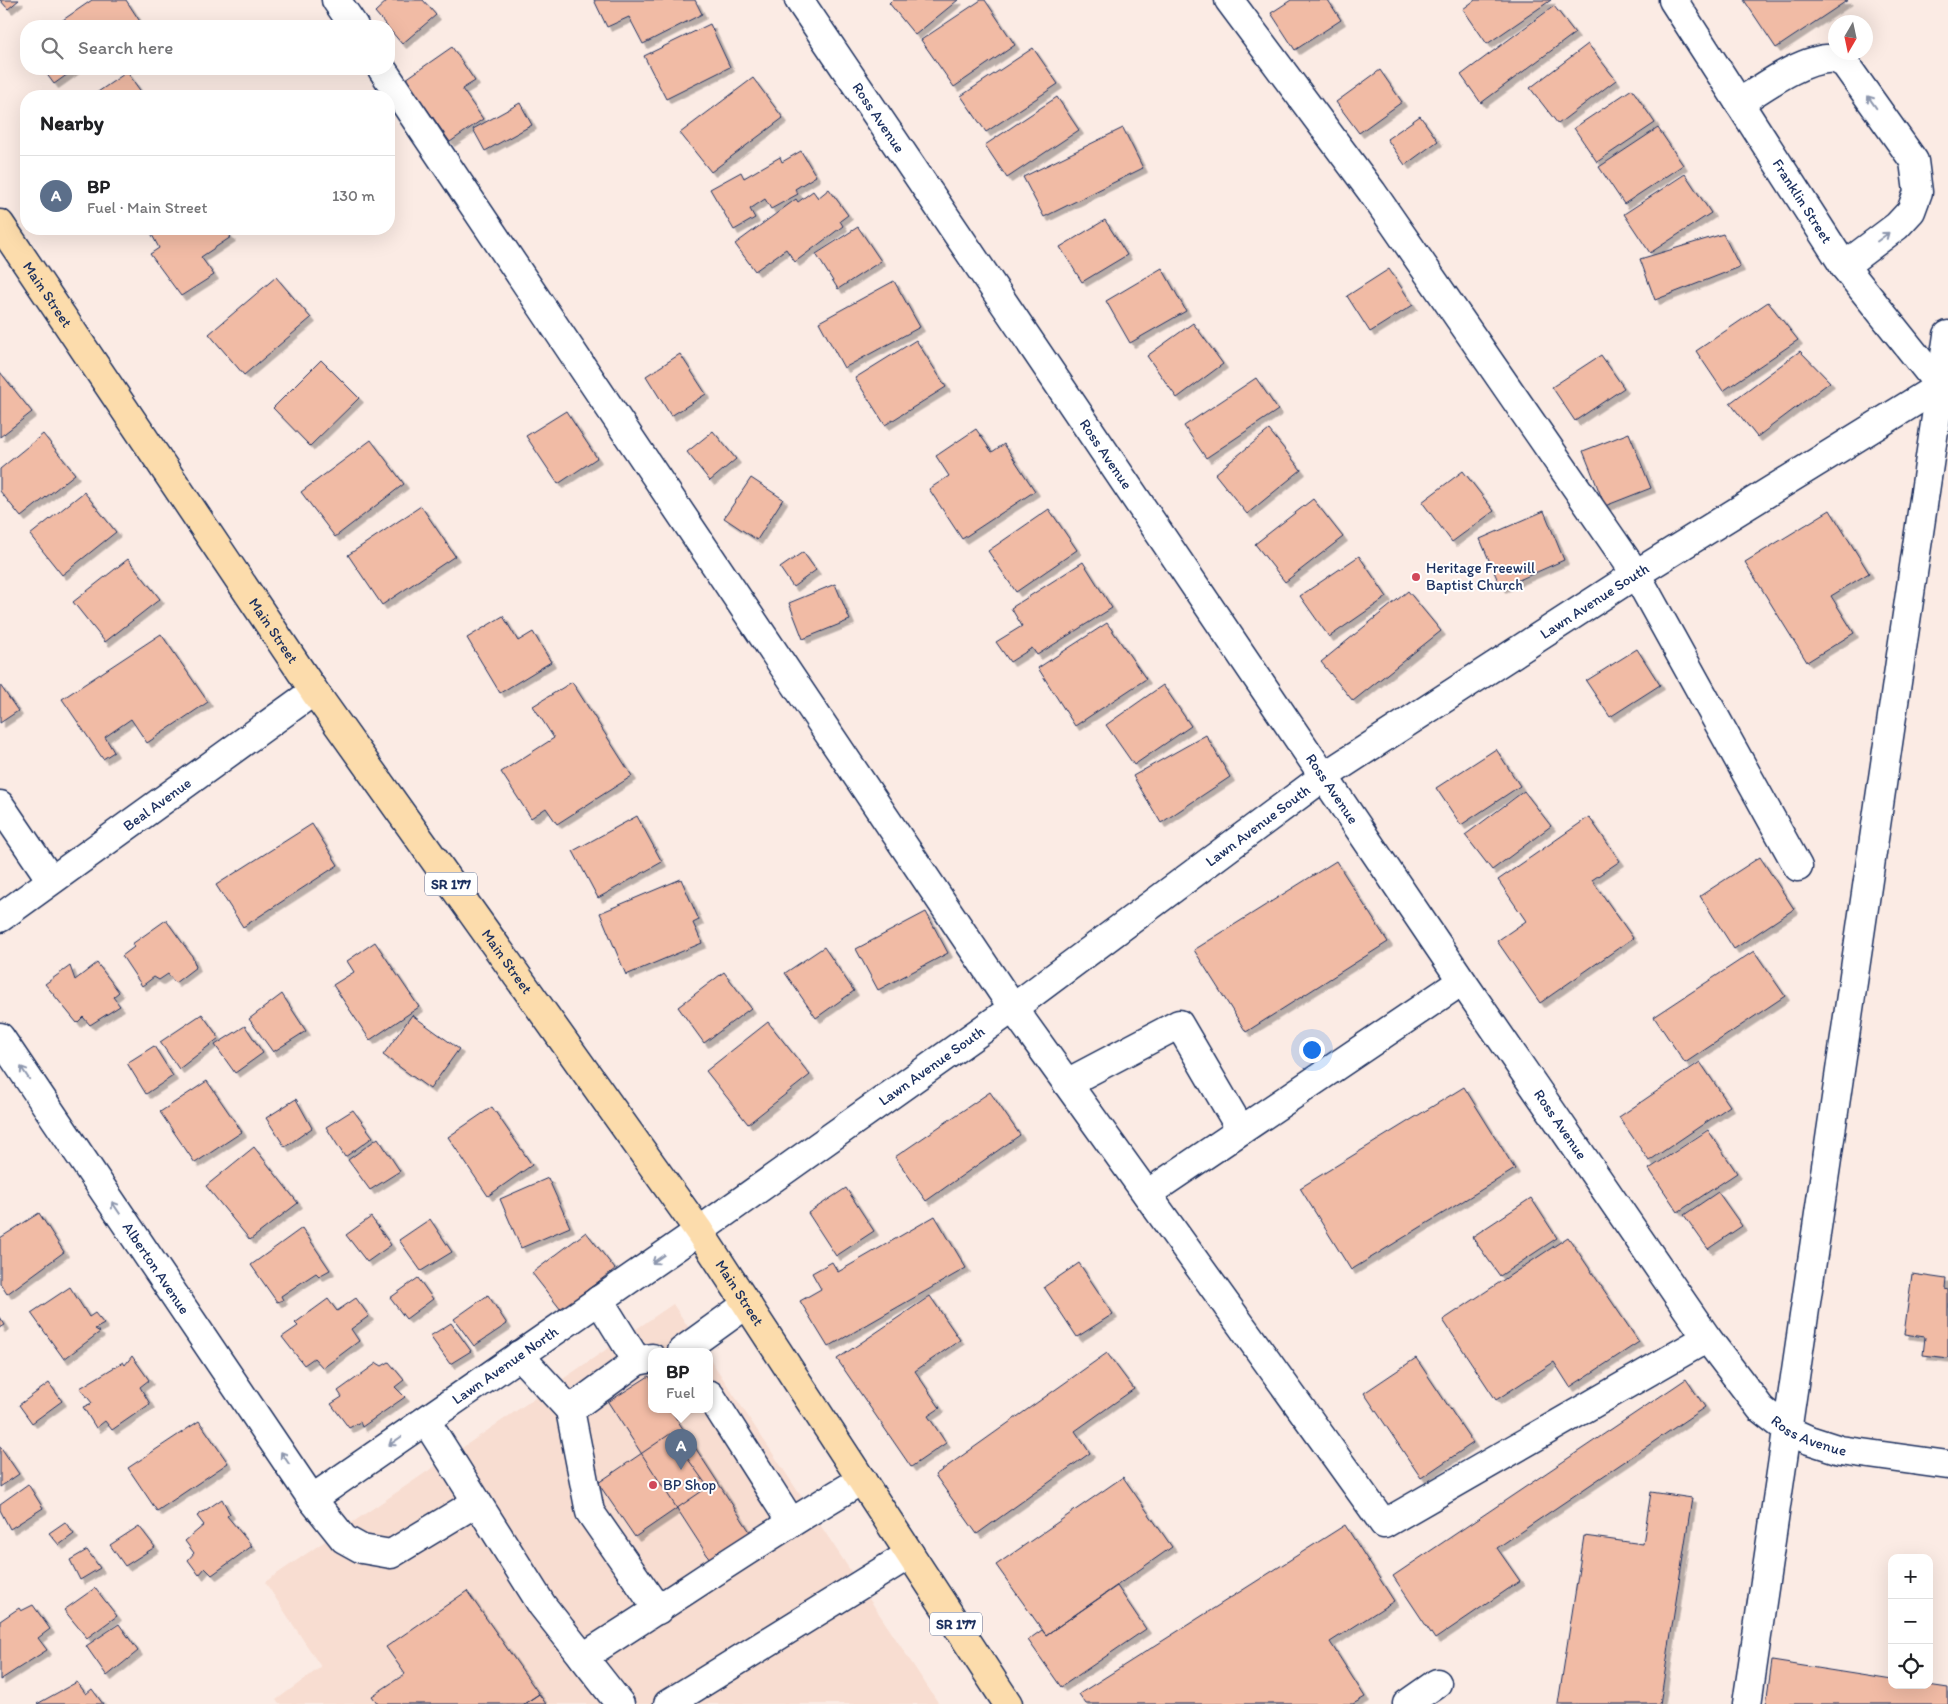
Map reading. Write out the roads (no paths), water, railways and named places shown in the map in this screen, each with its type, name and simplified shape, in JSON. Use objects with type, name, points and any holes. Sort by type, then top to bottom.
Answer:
[{"type":"main road","name":"Main Street","points":[[0,224],[314,691],[699,1232],[1008,1704]]},
{"type":"street","points":[[336,0],[350,20]]},
{"type":"street","name":"Ross Avenue","points":[[799,0],[1462,981],[1707,1338],[1761,1409],[1789,1431],[1840,1450],[1948,1465]]},
{"type":"street","points":[[1229,0],[1372,192],[1636,574],[1798,867]]},
{"type":"street","name":"Franklin Street","points":[[1673,0],[1844,266],[1944,386]]},
{"type":"street","points":[[1739,103],[1787,73],[1818,60],[1836,59],[1845,64],[1914,161],[1918,192],[1911,211],[1897,226],[1844,266]]},
{"type":"street","points":[[386,75],[1013,1008],[1384,1524],[1707,1338]]},
{"type":"street","points":[[1747,1704],[1944,386],[1948,335]]},
{"type":"street","name":"Lawn Avenue South","points":[[699,1232],[1013,1008],[1323,777],[1636,574],[1944,386]]},
{"type":"street","name":"Beal Avenue","points":[[0,918],[314,691]]},
{"type":"street","points":[[0,805],[51,880]]},
{"type":"street","points":[[1147,1194],[1462,981]]},
{"type":"street","points":[[1067,1082],[1179,1024],[1241,1130]]},
{"type":"street","name":"Alberton Avenue","points":[[0,1037],[312,1499],[344,1539],[362,1549],[391,1554],[477,1502]]},
{"type":"street","name":"Lawn Avenue North","points":[[312,1499],[699,1232]]},
{"type":"street","points":[[570,1410],[645,1360],[599,1300]]},
{"type":"street","points":[[686,1348],[747,1304]]},
{"type":"street","points":[[519,1355],[570,1410],[590,1512],[658,1610]]},
{"type":"street","points":[[713,1400],[791,1522]]},
{"type":"street","points":[[426,1421],[542,1605],[620,1704]]},
{"type":"street","points":[[583,1657],[791,1522],[862,1480]]},
{"type":"street","points":[[668,1704],[910,1554]]},
{"type":"street","points":[[1407,1704],[1437,1683]]},
{"type":"place","name":"Heritage Freewill Baptist Church","points":[[1416,577]]},
{"type":"place","name":"BP","points":[[681,1470]]},
{"type":"place","name":"BP Shop","points":[[653,1485]]}]
